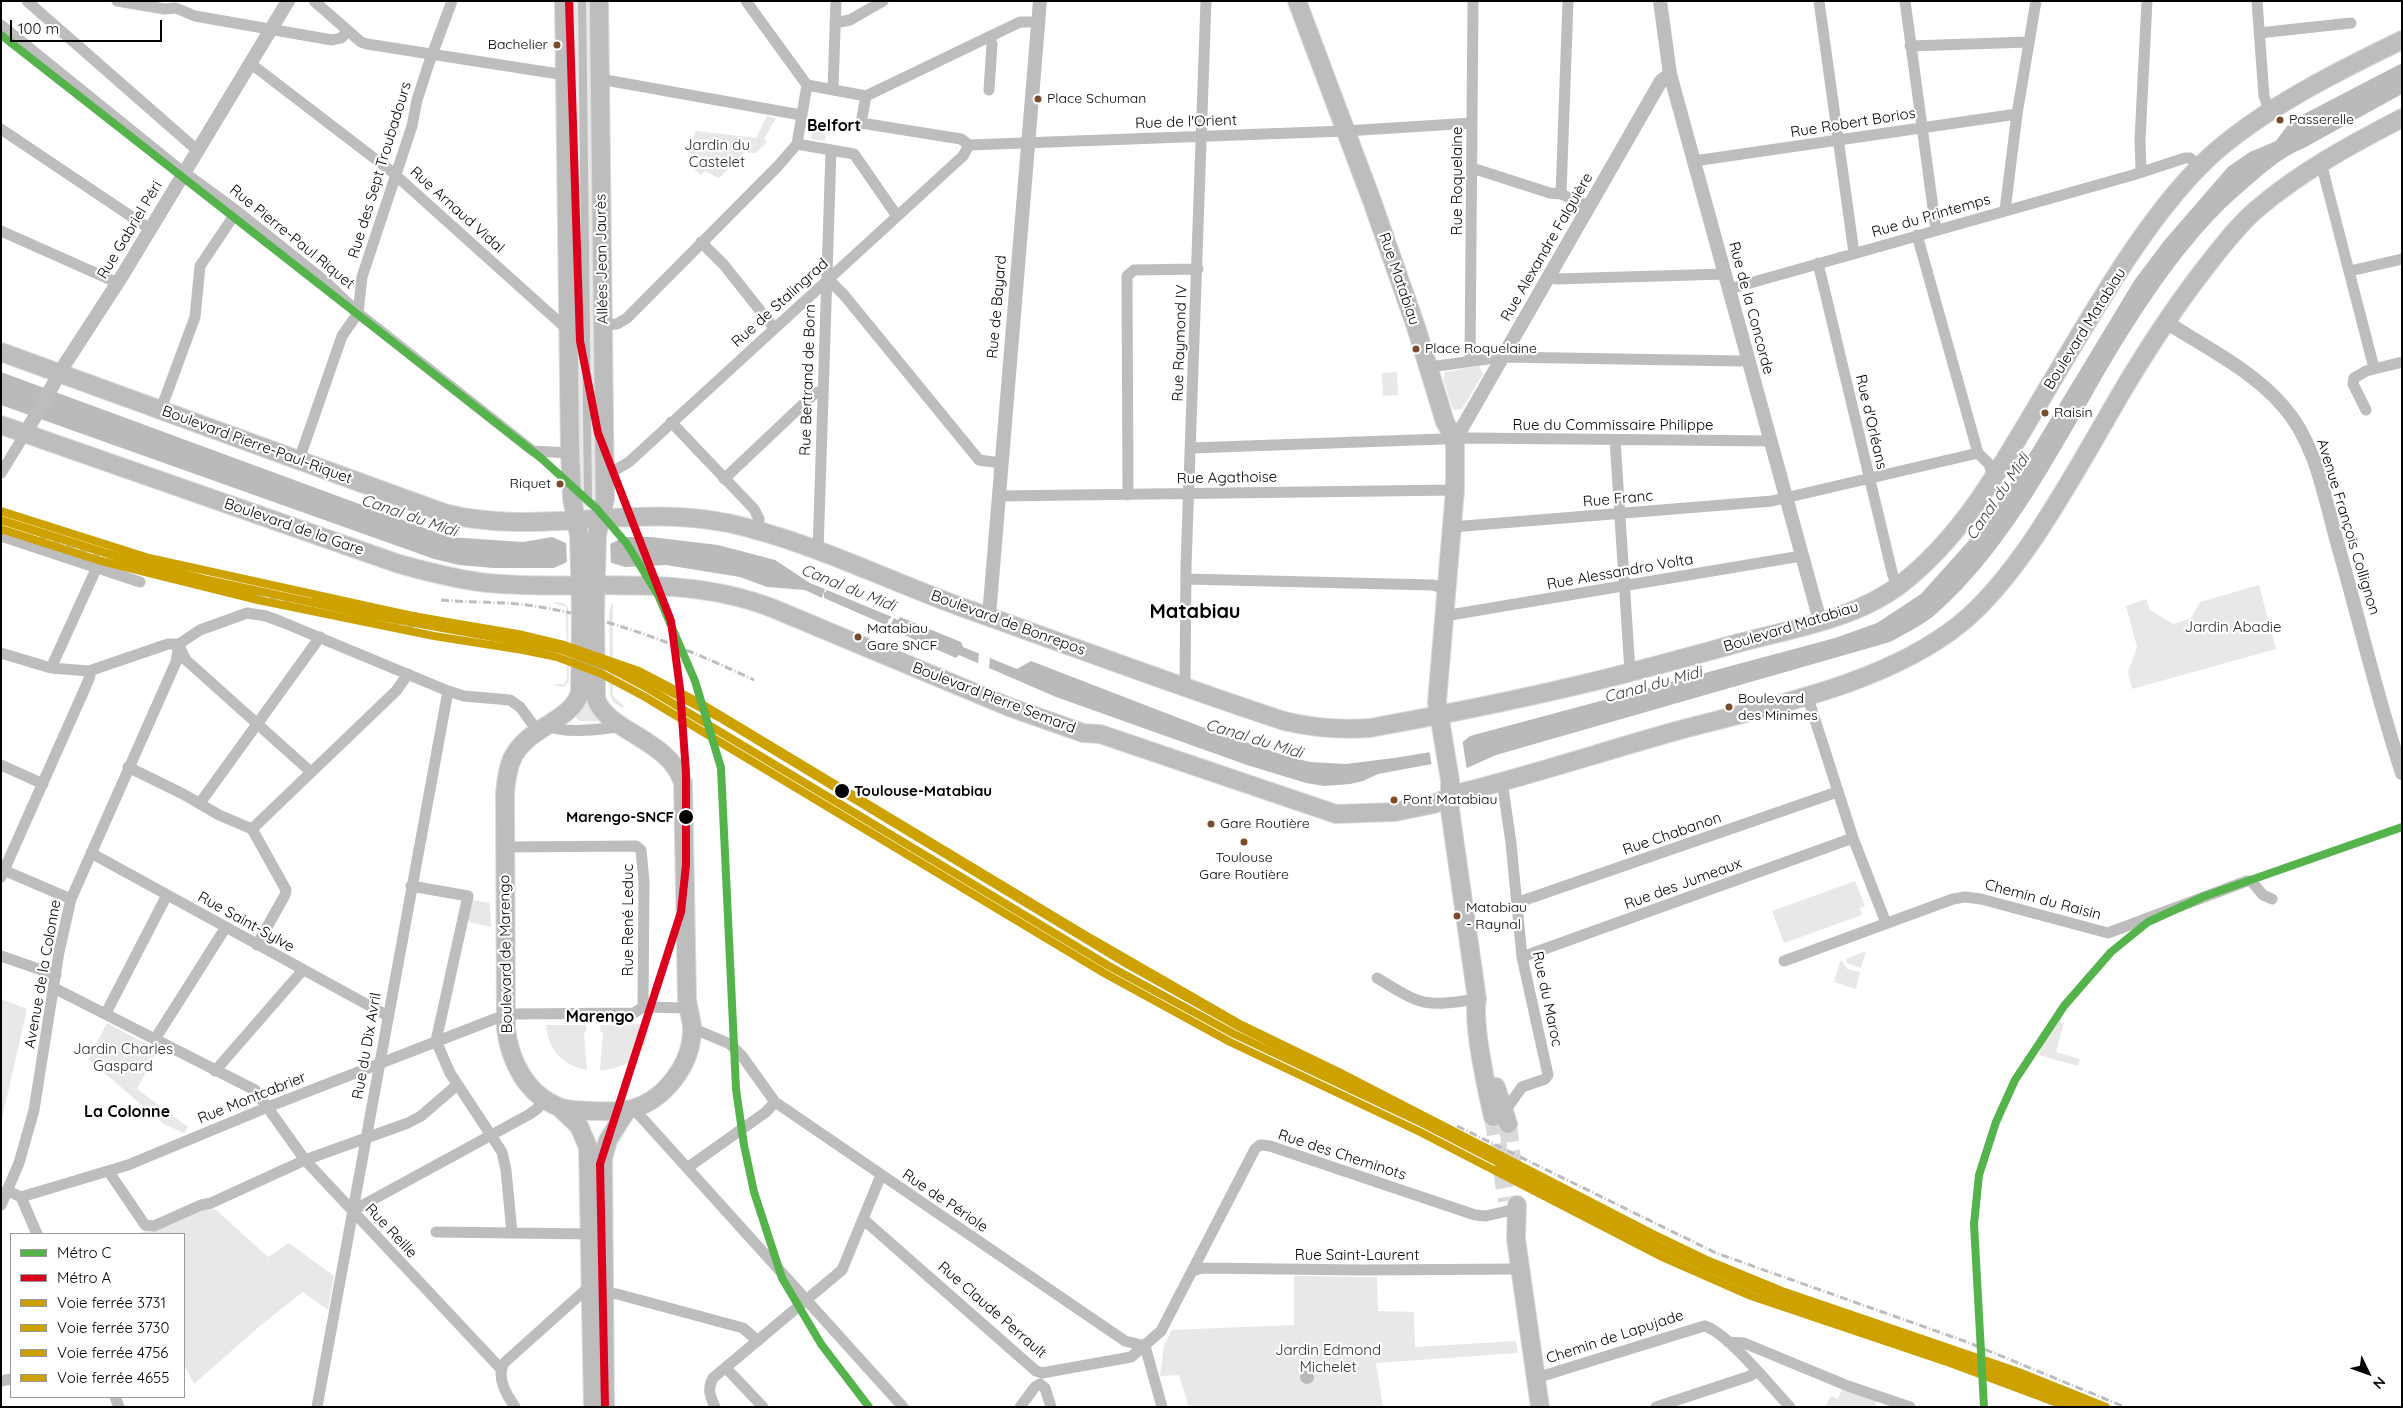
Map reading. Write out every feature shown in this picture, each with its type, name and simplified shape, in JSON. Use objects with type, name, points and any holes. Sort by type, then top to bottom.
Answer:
[{"type":"main road","points":[[564,1],[570,453],[572,500],[588,577],[588,614],[582,676],[588,695]]},
{"type":"main road","name":"Allées Jean Jaurès","points":[[588,577],[605,499],[599,1]]},
{"type":"main road","name":"Rue Matabiau","points":[[1297,1],[1385,237],[1445,422],[1455,440],[1455,490],[1437,702],[1439,715]]},
{"type":"main road","name":"Boulevard Matabiau","points":[[1439,715],[1630,672],[1820,622],[1864,606],[1898,586],[1931,558],[1952,534],[1993,476],[2126,261],[2197,170],[2235,136],[2270,113],[2327,78],[2402,40]]},
{"type":"main road","points":[[1450,788],[1502,781],[1807,695],[1890,667],[1915,655],[1962,622],[1979,606],[2010,570],[2047,518],[2136,367],[2166,322],[2213,259],[2246,220],[2272,197],[2321,163],[2402,118]]},
{"type":"main road","name":"Boulevard Pierre-Paul-Riquet","points":[[1,352],[58,378],[161,409],[462,518],[481,521],[577,527]]},
{"type":"main road","name":"Boulevard de la Gare","points":[[1,425],[28,429],[399,564],[442,576],[488,583],[588,577]]},
{"type":"main road","name":"Boulevard de Bonrepos","points":[[577,527],[600,517],[664,515],[693,517],[758,530],[989,616],[1284,722],[1341,730],[1370,728],[1439,715]]},
{"type":"main road","name":"Boulevard Pierre Semard","points":[[588,577],[680,586],[744,598],[1009,708],[1083,733],[1100,734],[1336,814],[1395,812],[1434,804],[1450,788]]},
{"type":"main road","name":"Boulevard de Marengo","points":[[588,695],[601,712],[623,726],[668,759],[680,774],[683,783],[688,1008],[692,1028],[690,1047],[677,1075],[659,1094],[630,1109],[572,1110],[559,1107],[542,1097],[526,1081],[512,1058],[508,1045],[506,1016],[505,793],[508,770],[521,744],[588,695]]},
{"type":"main road","points":[[1439,715],[1477,999],[1476,1013],[1484,1076],[1502,1117]]},
{"type":"main road","points":[[559,1107],[579,1126],[588,1147],[590,1234],[597,1289],[605,1407]]},
{"type":"main road","points":[[593,1407],[603,1158],[608,1140],[630,1109]]},
{"type":"main road","points":[[1513,1216],[1540,1407]]},
{"type":"street","points":[[27,1],[197,150]]},
{"type":"street","points":[[116,1],[165,9],[174,5],[195,16],[336,40],[348,31]]},
{"type":"street","name":"Rue Gabriel Péri","points":[[28,429],[288,1]]},
{"type":"street","points":[[314,1],[358,40],[367,44],[565,75]]},
{"type":"street","name":"Rue des Sept Troubadours","points":[[299,460],[342,336],[358,313],[362,277],[412,126],[417,100],[452,1]]},
{"type":"street","name":"Allées Jean Jaurès","points":[[582,1],[588,499]]},
{"type":"street","points":[[746,1],[807,85],[866,96],[1020,22],[1038,22]]},
{"type":"street","points":[[833,89],[836,1]]},
{"type":"street","points":[[835,23],[850,20],[883,1]]},
{"type":"street","name":"Rue de Bayard","points":[[989,616],[1000,464],[1040,1]]},
{"type":"street","name":"Rue Raymond IV","points":[[1185,687],[1186,579],[1206,1]]},
{"type":"street","name":"Rue Roquelaine","points":[[1470,361],[1473,1]]},
{"type":"street","points":[[1561,194],[1568,1]]},
{"type":"street","name":"Rue de la Concorde","points":[[1660,1],[1670,74],[1820,622]]},
{"type":"street","points":[[1819,1],[1854,253]]},
{"type":"street","points":[[1905,1],[1936,230]]},
{"type":"street","points":[[2006,210],[2017,114],[2036,1]]},
{"type":"street","points":[[2141,172],[2140,140],[2147,1]]},
{"type":"street","points":[[2257,1],[2264,96],[2270,113]]},
{"type":"street","points":[[2259,33],[2351,23]]},
{"type":"street","name":"Rue Pierre-Paul Riquet","points":[[1,25],[326,282],[358,313],[533,452],[570,453]]},
{"type":"street","points":[[989,90],[992,44],[990,38]]},
{"type":"street","points":[[1910,46],[2029,42]]},
{"type":"street","name":"Rue Arnaud Vidal","points":[[250,63],[396,176],[568,330]]},
{"type":"street","name":"Rue Alexandre Falguière","points":[[1455,440],[1661,81],[1670,74]]},
{"type":"street","points":[[600,79],[801,114]]},
{"type":"street","points":[[603,325],[617,324],[627,318],[778,166],[796,144],[807,85]]},
{"type":"street","points":[[866,96],[861,124],[961,140],[969,145]]},
{"type":"street","name":"Rue Robert Borios","points":[[1694,161],[2017,114]]},
{"type":"street","name":"Rue de l'Orient","points":[[969,145],[1345,131],[1472,123]]},
{"type":"street","points":[[1,129],[150,229]]},
{"type":"street","points":[[796,144],[854,154],[897,216]]},
{"type":"street","name":"Rue de Stalingrad","points":[[605,476],[629,462],[963,156],[969,145]]},
{"type":"street","name":"Rue Bertrand de Born","points":[[818,551],[822,391],[828,279],[826,257],[831,150]]},
{"type":"street","points":[[2321,163],[2374,368]]},
{"type":"street","name":"Rue du Printemps","points":[[1729,289],[2141,172],[2180,165],[2197,170]]},
{"type":"street","points":[[1472,168],[1550,193],[1561,194],[1589,206]]},
{"type":"street","points":[[161,409],[195,317],[200,266],[237,211]]},
{"type":"street","points":[[1,231],[118,283]]},
{"type":"street","points":[[1917,235],[1978,453],[1989,464],[1993,476]]},
{"type":"street","points":[[701,242],[724,265],[774,328]]},
{"type":"street","points":[[2350,271],[2402,259]]},
{"type":"street","name":"Rue d'Orléans","points":[[1818,264],[1893,576],[1898,586]]},
{"type":"street","points":[[1128,495],[1127,276],[1134,270],[1198,268]]},
{"type":"street","points":[[1548,276],[1556,279],[1725,274]]},
{"type":"street","points":[[828,279],[844,294],[980,460],[1000,464]]},
{"type":"street","name":"Avenue François Collignon","points":[[2166,322],[2263,386],[2284,407],[2304,438],[2312,455],[2402,773]]},
{"type":"street","points":[[1428,369],[1502,357],[1740,361],[1747,359]]},
{"type":"street","points":[[2366,410],[2353,384],[2354,378],[2374,368],[2402,362]]},
{"type":"street","points":[[724,480],[815,393],[822,391]]},
{"type":"street","points":[[671,422],[758,514],[758,530]]},
{"type":"street","points":[[1,473],[28,429]]},
{"type":"street","name":"Rue du Commissaire Philippe","points":[[1191,448],[1455,440],[1771,441]]},
{"type":"street","points":[[1615,440],[1630,672]]},
{"type":"street","name":"Rue Franc","points":[[1452,527],[1772,501],[1978,453]]},
{"type":"street","name":"Rue Agathoise","points":[[998,496],[1455,490]]},
{"type":"street","points":[[1,536],[140,582]]},
{"type":"street","name":"Rue Alessandro Volta","points":[[1444,616],[1801,556]]},
{"type":"street","points":[[50,668],[97,567]]},
{"type":"street","points":[[1186,579],[1432,585],[1446,588]]},
{"type":"street","points":[[3,658],[50,668],[89,671],[168,644],[179,644],[200,630],[247,613],[266,616],[448,691],[464,696],[510,700],[542,727],[603,730],[623,726]]},
{"type":"street","points":[[200,803],[320,637]]},
{"type":"street","points":[[179,644],[186,660],[311,772]]},
{"type":"street","name":"Avenue de la Colonne","points":[[1,1205],[8,1191],[34,1110],[70,899],[176,662],[179,644]]},
{"type":"street","points":[[70,899],[2,872],[86,686],[90,676],[89,671]]},
{"type":"street","points":[[252,829],[396,691],[408,674]]},
{"type":"street","name":"Rue du Dix Avril","points":[[317,1407],[448,691]]},
{"type":"street","points":[[1784,961],[1886,923],[1837,792],[1807,695]]},
{"type":"street","points":[[1,765],[43,784]]},
{"type":"street","points":[[128,767],[236,823],[252,829],[286,890],[286,895],[257,945]]},
{"type":"street","name":"Rue du Maroc","points":[[1502,781],[1522,957],[1548,1074],[1543,1080],[1522,1086],[1502,1117]]},
{"type":"street","name":"Rue Chabanon","points":[[1516,903],[1837,792]]},
{"type":"street","name":"Rue des Jumeaux","points":[[1522,957],[1853,838]]},
{"type":"street","name":"Rue René Leduc","points":[[505,847],[636,846],[641,850],[644,880],[643,1007]]},
{"type":"street","name":"Rue Saint-Sylve","points":[[91,853],[302,971],[388,1016]]},
{"type":"street","name":"Chemin du Raisin","points":[[1886,923],[1953,899],[1966,897],[1981,899],[2108,932],[2248,881],[2251,881],[2263,895],[2272,899]]},
{"type":"street","points":[[411,886],[468,896],[436,1041],[457,1085],[502,1152],[506,1170],[512,1233]]},
{"type":"street","points":[[106,1013],[167,895]]},
{"type":"street","points":[[155,1039],[226,928]]},
{"type":"street","points":[[1,956],[56,975]]},
{"type":"street","points":[[215,1071],[302,971]]},
{"type":"street","points":[[1377,978],[1413,1000],[1424,1004],[1434,1005],[1477,999]]},
{"type":"street","name":"Rue Reille","points":[[54,988],[255,1090],[305,1160],[501,1369]]},
{"type":"street","points":[[506,1016],[516,1014],[634,1013],[643,1007],[688,1008]]},
{"type":"street","name":"Rue Montcabrier","points":[[21,1197],[109,1172],[268,1107],[436,1041],[506,1016]]},
{"type":"street","name":"Rue de Périole","points":[[692,1028],[730,1044],[742,1056],[775,1102],[1124,1341],[1145,1346]]},
{"type":"street","points":[[109,1172],[140,1217],[149,1226],[201,1205],[211,1203],[305,1160],[421,1116],[457,1085]]},
{"type":"street","points":[[352,1211],[530,1114],[538,1108],[542,1097]]},
{"type":"street","points":[[687,1168],[766,1112],[775,1102]]},
{"type":"street","points":[[630,1109],[687,1168],[903,1407]]},
{"type":"street","name":"Rue des Cheminots","points":[[1145,1346],[1161,1331],[1255,1149],[1260,1145],[1270,1146],[1475,1215],[1513,1216]]},
{"type":"street","points":[[714,1407],[709,1395],[710,1383],[842,1270],[881,1175]]},
{"type":"street","points":[[8,1191],[21,1197],[37,1233]]},
{"type":"street","name":"Rue Claude Perrault","points":[[863,1219],[1036,1371],[1041,1378],[1131,1357],[1145,1346]]},
{"type":"street","points":[[436,1232],[590,1234]]},
{"type":"street","name":"Rue Saint-Laurent","points":[[1194,1270],[1202,1268],[1520,1269]]},
{"type":"street","points":[[515,1407],[504,1388],[501,1369],[504,1363],[597,1289],[743,1328],[758,1341]]},
{"type":"street","name":"Chemin de Lapujade","points":[[1536,1378],[1698,1326],[1713,1329],[1728,1342],[1790,1407]]},
{"type":"street","points":[[1728,1342],[1744,1343],[1848,1386],[1910,1407]]},
{"type":"street","points":[[1145,1346],[1162,1407]]},
{"type":"street","points":[[726,1368],[763,1407]]},
{"type":"street","points":[[1656,1407],[1750,1376],[1757,1371]]},
{"type":"street","points":[[1020,1407],[1041,1378]]},
{"type":"street","points":[[1041,1378],[1051,1407]]},
{"type":"green space","points":[[569,1],[595,1],[600,487],[594,508],[583,507],[578,489]]},
{"type":"green space","name":"Jardin du Castelet","points":[[767,116],[776,118],[764,139],[767,142],[756,153],[745,152],[719,178],[704,171],[702,175],[693,169],[699,157],[688,153],[696,131],[756,138]]},
{"type":"green space","points":[[814,122],[822,124],[821,130],[826,131],[825,141],[811,139]]},
{"type":"green space","points":[[1479,366],[1483,374],[1462,409],[1455,410],[1452,408],[1443,378],[1445,372]]},
{"type":"green space","points":[[1397,372],[1398,395],[1383,396],[1382,373]]},
{"type":"green space","name":"Jardin Abadie","points":[[2259,585],[2276,649],[2132,689],[2128,672],[2137,647],[2126,606],[2146,599],[2150,610],[2173,624],[2191,618],[2200,602]]},
{"type":"green space","points":[[613,602],[613,696],[624,706],[622,708],[613,702],[610,696],[609,611]]},
{"type":"green space","points":[[553,603],[564,603],[568,608],[569,681],[564,687],[556,686],[556,684],[564,684],[567,679],[566,607]]},
{"type":"green space","points":[[584,700],[589,702],[599,718],[597,721],[579,721],[574,715]]},
{"type":"green space","points":[[1855,881],[1865,906],[1860,908],[1862,915],[1784,943],[1772,911]]},
{"type":"green space","points":[[472,900],[490,903],[491,927],[468,922]]},
{"type":"green space","points":[[1866,951],[1861,968],[1847,963],[1846,959]]},
{"type":"green space","points":[[1840,961],[1842,961],[1847,969],[1860,972],[1856,989],[1834,982]]},
{"type":"green space","points":[[1,999],[27,1009],[1,1123]]},
{"type":"green space","points":[[2063,1010],[2061,1022],[2064,1023],[2056,1052],[2080,1059],[2078,1066],[2039,1055],[2043,1041]]},
{"type":"green space","name":"Jardin Charles Gaspard","points":[[107,1023],[157,1050],[137,1089],[188,1127],[184,1133],[164,1124],[88,1059]]},
{"type":"green space","points":[[649,1024],[645,1044],[635,1058],[619,1067],[600,1070],[603,1032],[600,1032],[601,1025]]},
{"type":"green space","points":[[546,1025],[586,1025],[586,1032],[584,1033],[587,1070],[571,1065],[558,1055],[550,1042]]},
{"type":"green space","points":[[205,1207],[216,1210],[268,1257],[289,1243],[334,1276],[328,1310],[303,1292],[261,1325],[194,1384],[185,1367],[185,1233],[140,1233]]},
{"type":"green space","name":"Jardin Edmond Michelet","points":[[1294,1276],[1377,1277],[1378,1311],[1414,1312],[1415,1347],[1516,1341],[1518,1353],[1376,1363],[1383,1407],[1189,1407],[1179,1375],[1160,1376],[1164,1345],[1172,1330],[1294,1325]]},
{"type":"green space","points":[[1843,1386],[1876,1401],[1875,1407],[1825,1407],[1831,1396],[1838,1399]]},
{"type":"shaded area","points":[[2402,63],[2402,94],[2288,156],[2260,177],[2223,210],[2201,233],[2141,314],[2106,370],[2041,483],[2004,538],[1962,589],[1933,617],[1890,642],[1496,755],[1467,768],[1432,764],[1378,774],[1363,781],[1350,784],[1324,786],[1306,783],[1247,765],[1056,697],[959,655],[956,658],[895,631],[895,628],[890,626],[894,618],[898,620],[900,617],[961,642],[963,647],[1017,669],[1031,661],[1202,727],[1286,756],[1310,762],[1346,764],[1455,748],[1470,736],[1835,638],[1877,623],[1921,594],[1981,527],[2018,473],[2134,281],[2164,241],[2228,167],[2250,152],[2276,141],[2287,126],[2304,114]]},
{"type":"shaded area","points":[[1,372],[449,537],[523,542],[552,537],[566,543],[610,544],[624,537],[651,537],[718,545],[775,560],[810,583],[825,589],[822,598],[805,590],[767,587],[740,577],[666,565],[625,567],[609,562],[567,562],[554,568],[494,568],[459,565],[434,559],[1,405]]},
{"type":"shaded area","points":[[827,590],[892,617],[888,620],[888,626],[824,598],[824,593]]},
{"type":"shaded area","points":[[1304,1370],[1310,1370],[1314,1377],[1310,1384],[1304,1384],[1300,1380],[1300,1374]]},
{"type":"pier","points":[[566,540],[610,540],[611,565],[567,565]]},
{"type":"pier","points":[[979,651],[990,655],[989,670],[978,665]]},
{"type":"pier","name":"Pont Matabiau","points":[[1462,738],[1467,771],[1432,767],[1429,749],[1454,745]]},
{"type":"tunnel","points":[[1493,1117],[1507,1201]]},
{"type":"tunnel","points":[[1508,1124],[1514,1178]]},
{"type":"railway","points":[[1,520],[56,543],[115,562],[336,614],[418,629]]},
{"type":"railway","points":[[441,600],[528,605],[568,612],[649,636],[754,680]]},
{"type":"railway","points":[[1457,1126],[1716,1253],[1967,1342],[2125,1407]]},
{"type":"metro line","name":"A","points":[[569,1],[580,341],[598,433],[671,621],[680,689],[686,773],[686,865],[681,912],[600,1164],[605,1407]]},
{"type":"metro line","name":"C","points":[[1,35],[541,458],[597,509],[627,544],[658,595],[695,681],[721,768],[736,1089],[744,1145],[754,1192],[782,1278],[821,1344],[869,1407]]},
{"type":"metro line","name":"C","points":[[1984,1407],[1974,1224],[1979,1175],[1996,1122],[2015,1080],[2064,1006],[2111,952],[2148,922],[2205,896],[2402,827]]},
{"type":"rail line","name":"3730","points":[[1,511],[149,558],[417,617],[518,634],[564,645],[639,671],[700,703],[1085,935],[1238,1023],[1339,1072],[1651,1233],[1709,1261],[1782,1291],[2016,1371],[2106,1407]]},
{"type":"rail line","name":"3731","points":[[1,520],[103,552],[208,580],[365,614],[559,649],[606,666],[649,689],[1109,966],[1234,1034],[1424,1124],[1664,1248],[1755,1288],[1953,1355],[2093,1407]]},
{"type":"rail line","name":"4756","points":[[1,520],[146,566],[255,592]]},
{"type":"rail line","name":"4655","points":[[1,529],[101,561],[258,600],[434,636],[557,657],[602,674],[645,697],[1104,973],[1230,1042],[1420,1132],[1660,1256],[1751,1296],[1950,1363],[2068,1407]]},
{"type":"rail line","name":"4756","points":[[316,598],[532,638],[583,653],[644,678],[722,719],[1127,964],[1241,1028],[1453,1134]]},
{"type":"rail line","name":"4756","points":[[1499,1165],[1657,1246],[1755,1289],[2083,1407]]},
{"type":"place","name":"Bachelier","points":[[557,45]]},
{"type":"place","name":"Place Schuman","points":[[1038,99]]},
{"type":"place","name":"Passerelle","points":[[2280,120]]},
{"type":"place","name":"Place Roquelaine","points":[[1416,349]]},
{"type":"place","name":"Raisin","points":[[2045,413]]},
{"type":"place","name":"Riquet","points":[[560,484]]},
{"type":"place","name":"Matabiau Gare SNCF","points":[[858,637]]},
{"type":"place","name":"Boulevard des Minimes","points":[[1729,707]]},
{"type":"place","name":"Toulouse-Matabiau","points":[[842,791]]},
{"type":"place","name":"Pont Matabiau","points":[[1394,800]]},
{"type":"place","name":"Marengo-SNCF","points":[[686,817]]},
{"type":"place","name":"Gare Routière","points":[[1211,824]]},
{"type":"place","name":"Toulouse Gare Routière","points":[[1244,842]]},
{"type":"place","name":"Matabiau - Raynal","points":[[1457,916]]},
{"type":"district","name":"Belfort","points":[[834,126]]},
{"type":"district","name":"Matabiau","points":[[1195,612]]},
{"type":"district","name":"Marengo","points":[[600,1017]]},
{"type":"district","name":"La Colonne","points":[[127,1112]]},
{"type":"water label","name":"Canal du Midi","points":[[1998,497]]},
{"type":"water label","name":"Canal du Midi","points":[[409,516]]},
{"type":"water label","name":"Canal du Midi","points":[[848,588]]},
{"type":"water label","name":"Canal du Midi","points":[[1653,685]]},
{"type":"water label","name":"Canal du Midi","points":[[1254,739]]}]
